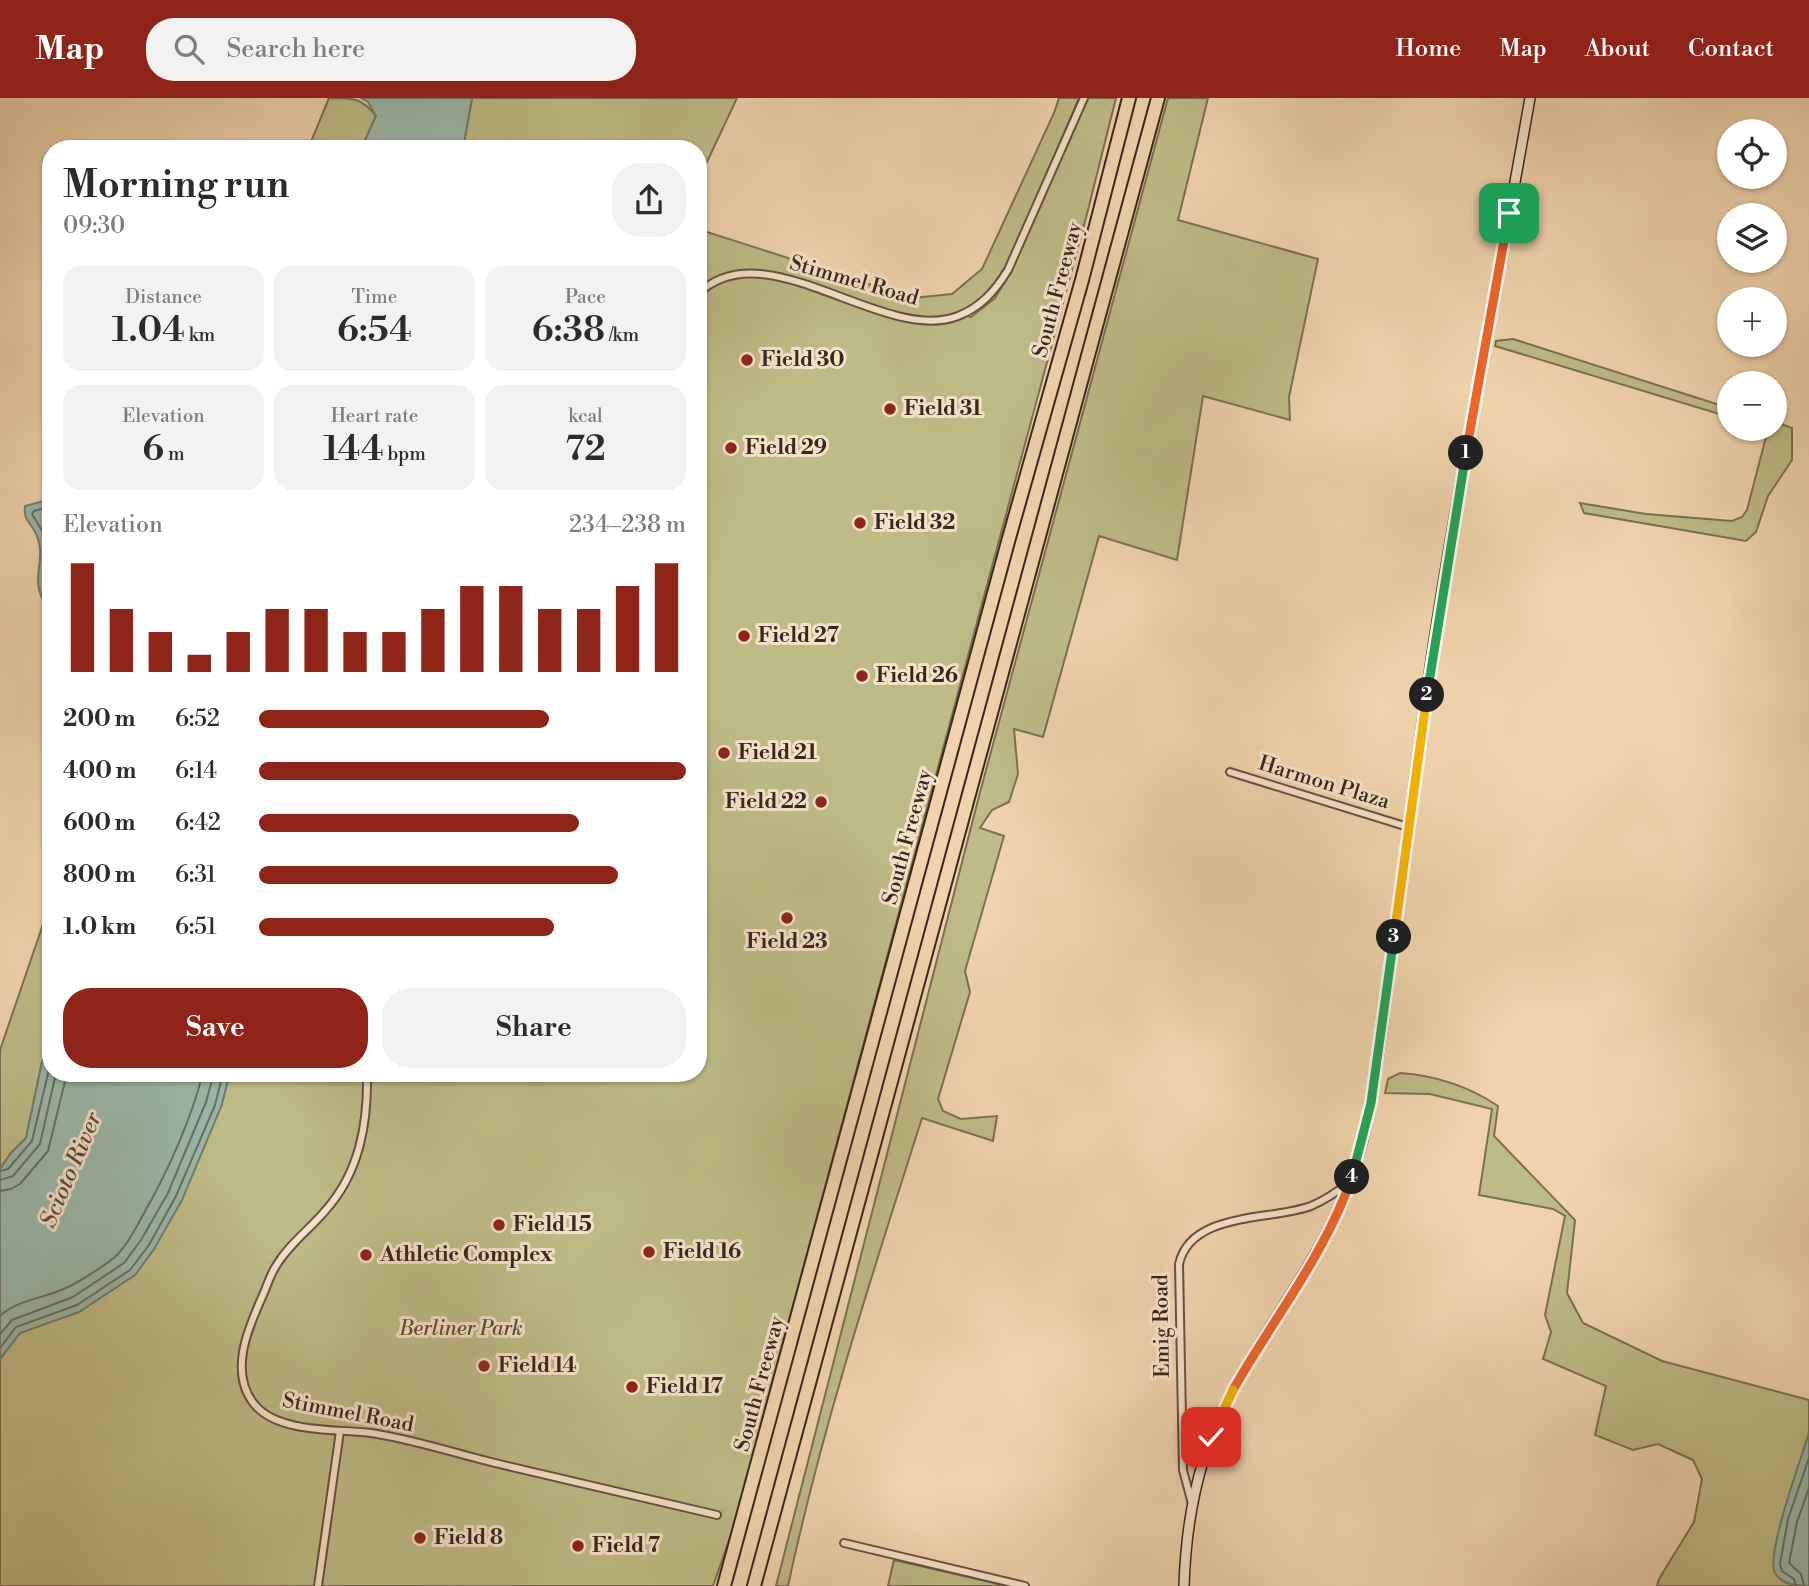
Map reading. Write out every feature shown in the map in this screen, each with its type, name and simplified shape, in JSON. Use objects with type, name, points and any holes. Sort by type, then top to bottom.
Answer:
[{"type":"highway","name":"South Freeway","points":[[724,1586],[1009,538],[1082,280],[1129,98]]},
{"type":"highway","points":[[754,1586],[1157,98]]},
{"type":"highway","points":[[719,1586],[738,1535]]},
{"type":"main road","points":[[1184,1586],[1192,1504],[1211,1437],[1228,1400],[1315,1257],[1335,1219],[1351,1180],[1371,1103],[1434,638],[1530,98]]},
{"type":"street","name":"Stimmel Road","points":[[707,288],[733,275],[757,273],[787,279],[906,318],[933,321],[956,317],[975,308],[994,292],[1008,270],[1084,98]]},
{"type":"street","name":"Harmon Plaza","points":[[1230,772],[1408,827]]},
{"type":"street","name":"Stimmel Road","points":[[367,1082],[368,1106],[361,1147],[347,1179],[326,1210],[296,1239],[275,1266],[252,1320],[242,1357],[243,1381],[256,1407],[275,1419],[299,1426],[372,1434],[717,1515]]},
{"type":"street","name":"Emig Road","points":[[1192,1504],[1183,1470],[1179,1264],[1182,1252],[1194,1237],[1216,1226],[1309,1206],[1333,1195],[1351,1180]]},
{"type":"street","points":[[318,1586],[341,1431]]},
{"type":"street","points":[[844,1544],[1025,1586]]},
{"type":"green space","points":[[329,98],[357,100],[376,116],[365,140],[312,140]]},
{"type":"green space","points":[[472,98],[737,98],[707,162],[707,140],[465,140]]},
{"type":"green space","name":"Berliner Park","points":[[1059,98],[1079,98],[1007,267],[994,288],[961,313],[971,317],[995,298],[1009,275],[1086,98],[1116,98],[733,1529],[713,1586],[0,1586],[0,1359],[20,1333],[108,1292],[135,1275],[154,1249],[221,1107],[228,1082],[707,1082],[707,232],[912,298],[952,294],[982,269]]},
{"type":"green space","points":[[1168,98],[1208,98],[1178,220],[1318,259],[1289,397],[1290,420],[1203,396],[1177,560],[1099,536],[1043,737],[1014,729],[1018,774],[1009,802],[992,810],[980,828],[1004,836],[965,971],[970,992],[938,1099],[943,1111],[961,1119],[997,1116],[993,1141],[922,1118],[832,1409],[788,1586],[776,1586],[979,796]]},
{"type":"green space","points":[[1513,339],[1717,404],[1717,413],[1495,346],[1496,341]]},
{"type":"green space","points":[[1787,426],[1792,428],[1792,460],[1768,496],[1756,532],[1746,541],[1584,513],[1580,503],[1646,514],[1732,521],[1742,517],[1747,510],[1765,441],[1787,441]]},
{"type":"green space","points":[[42,927],[42,1062],[26,1138],[0,1169],[0,1050]]},
{"type":"green space","points":[[1400,1073],[1452,1083],[1498,1106],[1494,1136],[1575,1220],[1567,1293],[1583,1323],[1662,1361],[1809,1400],[1809,1433],[1797,1475],[1785,1582],[1798,1586],[1657,1586],[1694,1522],[1702,1479],[1693,1460],[1658,1444],[1633,1450],[1595,1435],[1606,1386],[1543,1359],[1551,1332],[1545,1315],[1565,1216],[1553,1209],[1479,1195],[1492,1109],[1430,1094],[1385,1093],[1388,1079]]},
{"type":"green space","points":[[894,1560],[1007,1586],[888,1586]]},
{"type":"water","points":[[361,98],[472,98],[465,140],[365,140],[376,116],[368,102]]},
{"type":"water","points":[[42,501],[42,598],[38,582],[40,546],[27,519],[25,506]]},
{"type":"water","name":"Scioto River","points":[[42,1062],[42,1082],[228,1082],[221,1107],[182,1200],[154,1249],[135,1275],[79,1312],[20,1333],[0,1359],[0,1169],[26,1138]]},
{"type":"water","points":[[1809,1433],[1809,1586],[1781,1580],[1775,1573],[1773,1563],[1780,1527]]},
{"type":"place","name":"Field 30","points":[[747,360]]},
{"type":"place","name":"Field 31","points":[[890,409]]},
{"type":"place","name":"Field 29","points":[[731,448]]},
{"type":"place","name":"Field 32","points":[[860,523]]},
{"type":"place","name":"Field 27","points":[[744,636]]},
{"type":"place","name":"Field 26","points":[[862,676]]},
{"type":"place","name":"Field 21","points":[[724,753]]},
{"type":"place","name":"Field 22","points":[[821,802]]},
{"type":"place","name":"Field 23","points":[[787,918]]},
{"type":"place","name":"Field 15","points":[[499,1225]]},
{"type":"place","name":"Field 16","points":[[649,1252]]},
{"type":"place","name":"Athletic Complex","points":[[366,1255]]},
{"type":"place","name":"Field 14","points":[[484,1366]]},
{"type":"place","name":"Field 17","points":[[632,1387]]},
{"type":"place","name":"Field 8","points":[[420,1538]]},
{"type":"place","name":"Field 7","points":[[578,1546]]},
{"type":"route","points":[[1211,1437],[1248,1364],[1305,1275],[1335,1219],[1363,1142],[1378,1056],[1434,638],[1509,213]]}]
